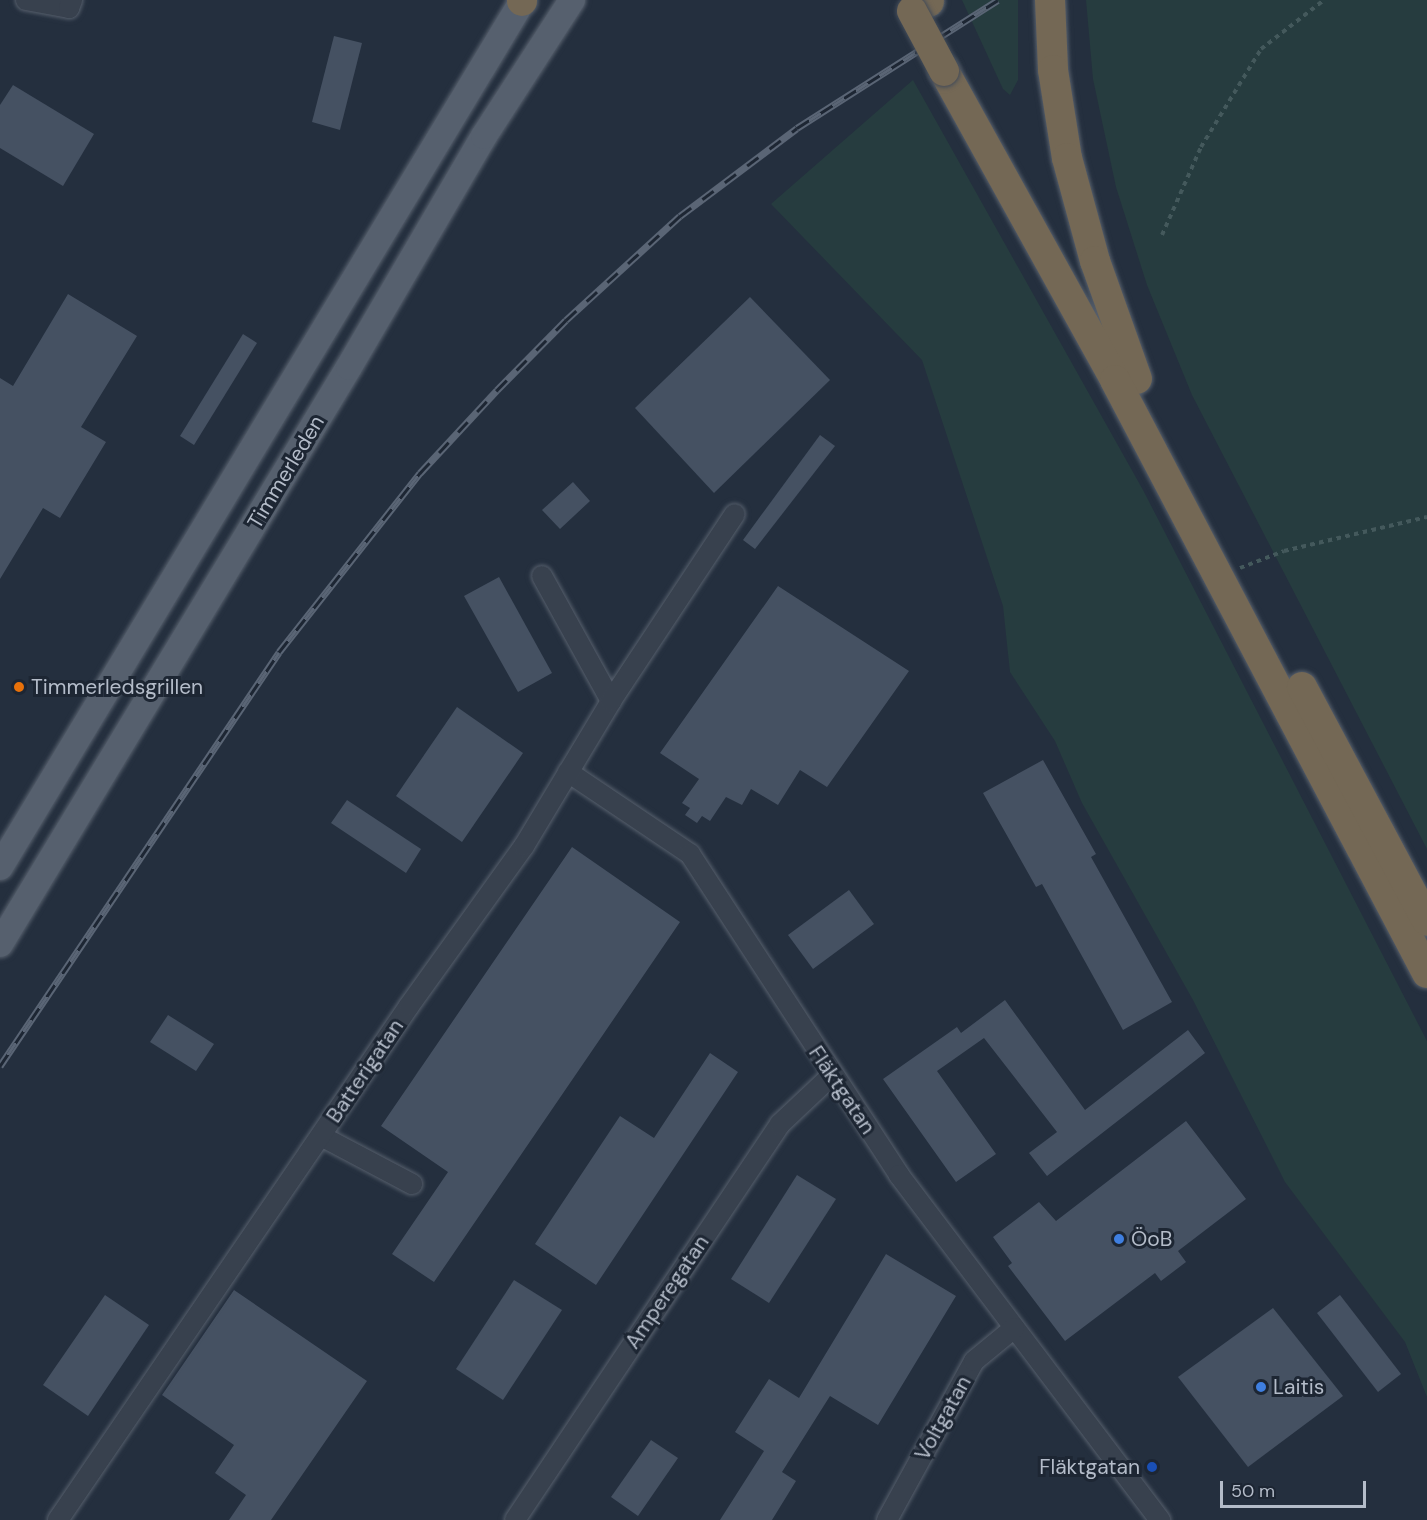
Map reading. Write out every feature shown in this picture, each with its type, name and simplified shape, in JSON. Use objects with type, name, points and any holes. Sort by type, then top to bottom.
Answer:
[{"type":"highway","points":[[1050,2],[1053,70],[1067,158],[1095,261],[1137,380]]},
{"type":"highway","points":[[919,3],[1427,973]]},
{"type":"highway","points":[[953,67],[1137,380],[1427,921]]},
{"type":"main road","name":"Timmerleden","points":[[0,867],[523,0]]},
{"type":"main road","name":"Timmerleden","points":[[0,944],[343,377],[484,136],[572,0]]},
{"type":"street","points":[[26,0],[69,8],[72,0]]},
{"type":"street","name":"Batterigatan","points":[[58,1520],[321,1136],[524,846],[611,701],[735,514]]},
{"type":"street","points":[[542,576],[611,701]]},
{"type":"street","name":"Fläktgatan","points":[[568,772],[690,854],[899,1175],[1160,1520]]},
{"type":"street","name":"Amperegatan","points":[[515,1520],[780,1124],[832,1075]]},
{"type":"street","points":[[321,1136],[412,1184]]},
{"type":"street","name":"Voltgatan","points":[[886,1520],[974,1361],[1014,1328]]},
{"type":"path","points":[[1162,235],[1201,147],[1261,49],[1324,0]]},
{"type":"path","points":[[1238,568],[1284,552],[1427,517]]},
{"type":"green space","points":[[962,0],[1018,0],[1018,80],[1010,95],[1003,89]]},
{"type":"green space","points":[[1086,0],[1427,0],[1427,849],[1192,395],[1147,285],[1116,187],[1093,79]]},
{"type":"green space","points":[[913,80],[1143,490],[1427,1041],[1427,1397],[1405,1342],[1285,1182],[1193,1000],[1082,803],[1055,741],[1010,672],[1003,606],[922,360],[771,204]]},
{"type":"building","points":[[334,36],[362,43],[340,130],[312,122]]},
{"type":"building","points":[[13,85],[94,134],[63,186],[0,148],[0,105]]},
{"type":"building","points":[[68,294],[137,336],[81,427],[106,442],[60,518],[43,508],[0,579],[0,378],[13,386]]},
{"type":"building","points":[[750,297],[830,380],[714,493],[635,408]]},
{"type":"building","points":[[243,334],[257,343],[194,445],[180,436]]},
{"type":"building","points":[[820,435],[835,446],[755,549],[743,540]]},
{"type":"building","points":[[573,482],[590,501],[560,529],[542,510]]},
{"type":"building","points":[[499,577],[552,673],[518,692],[464,596]]},
{"type":"building","points":[[778,586],[909,671],[827,787],[800,770],[778,805],[751,789],[742,805],[726,797],[710,821],[702,816],[697,823],[685,815],[690,808],[682,803],[699,779],[660,753]]},
{"type":"building","points":[[457,707],[523,753],[462,842],[396,796]]},
{"type":"building","points":[[1043,760],[1096,854],[1091,857],[1172,1002],[1123,1030],[1042,884],[1036,887],[983,793]]},
{"type":"building","points":[[347,800],[421,849],[406,873],[331,823]]},
{"type":"building","points":[[572,847],[680,922],[434,1282],[392,1254],[448,1172],[381,1126]]},
{"type":"building","points":[[849,890],[874,924],[813,969],[788,935]]},
{"type":"building","points":[[1005,1000],[1085,1110],[1188,1030],[1205,1053],[1047,1176],[1029,1153],[1057,1132],[984,1038],[937,1071],[996,1154],[956,1182],[883,1079],[957,1027],[961,1033]]},
{"type":"building","points":[[168,1015],[214,1044],[196,1071],[150,1042]]},
{"type":"building","points":[[710,1053],[738,1072],[596,1285],[535,1244],[620,1116],[654,1138]]},
{"type":"building","name":"ÖoB","points":[[1186,1121],[1246,1199],[1178,1251],[1186,1262],[1161,1281],[1155,1273],[1065,1341],[1008,1266],[1012,1263],[993,1237],[1039,1202],[1056,1221]]},
{"type":"building","points":[[797,1175],[836,1199],[769,1303],[731,1279]]},
{"type":"building","points":[[886,1254],[956,1296],[878,1425],[830,1396],[782,1472],[796,1481],[772,1520],[720,1520],[764,1451],[735,1432],[769,1379],[799,1398]]},
{"type":"building","points":[[514,1280],[562,1310],[503,1400],[456,1369]]},
{"type":"building","points":[[234,1290],[367,1381],[271,1520],[229,1520],[246,1495],[215,1473],[234,1445],[162,1395]]},
{"type":"building","points":[[105,1295],[149,1325],[88,1416],[43,1385]]},
{"type":"building","points":[[1340,1295],[1401,1374],[1378,1392],[1317,1313]]},
{"type":"building","name":"Laitis","points":[[1273,1308],[1343,1396],[1248,1467],[1178,1377]]},
{"type":"building","points":[[651,1440],[678,1458],[638,1516],[611,1497]]},
{"type":"railway","points":[[0,1066],[279,652],[420,473],[497,390],[566,320],[680,216],[797,128],[998,0]]},
{"type":"place","name":"Timmerledsgrillen","points":[[19,687]]},
{"type":"place","name":"ÖoB","points":[[1119,1239]]},
{"type":"place","name":"Laitis","points":[[1261,1387]]},
{"type":"place","name":"Fläktgatan","points":[[1152,1467]]}]
